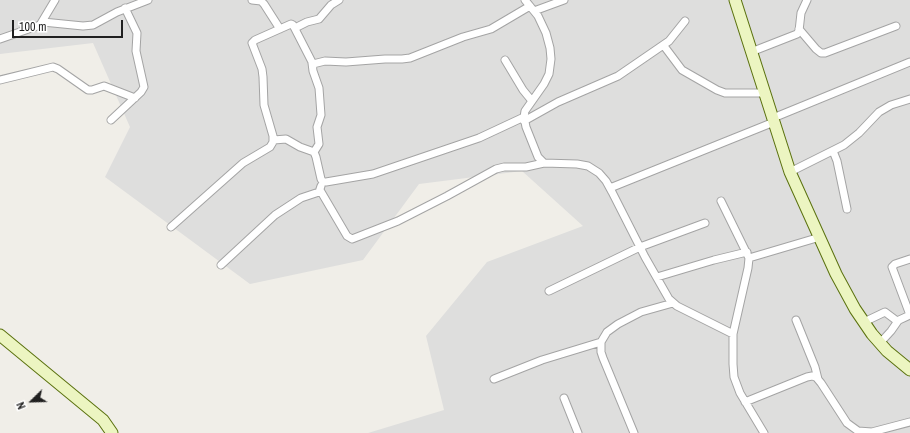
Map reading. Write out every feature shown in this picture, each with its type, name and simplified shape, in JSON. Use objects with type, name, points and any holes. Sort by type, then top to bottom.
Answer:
[{"type":"street","points":[[0,38],[40,25],[55,0]]},
{"type":"street","points":[[43,22],[90,26],[97,24],[126,8],[148,0]]},
{"type":"street","points":[[252,0],[261,1],[264,4],[280,29]]},
{"type":"street","points":[[295,28],[307,22],[321,18],[331,5],[339,0]]},
{"type":"street","points":[[312,63],[314,64],[325,61],[346,62],[406,59],[491,28],[530,6],[564,0]]},
{"type":"street","points":[[735,0],[790,172],[836,274],[855,309],[880,343],[887,351],[910,370]]},
{"type":"street","points":[[751,52],[794,36],[798,33],[800,18],[807,0]]},
{"type":"street","points":[[530,6],[538,16],[546,33],[551,59],[544,84],[525,111],[524,119],[538,157],[544,163]]},
{"type":"street","points":[[111,120],[144,89],[136,52],[137,33],[126,8]]},
{"type":"street","points":[[322,181],[326,182],[373,174],[479,138],[524,119],[558,102],[618,76],[664,46],[686,21]]},
{"type":"street","points":[[171,227],[244,163],[272,144],[274,140],[264,105],[262,73],[252,42],[291,24],[295,28],[312,63],[319,88],[321,115],[317,126],[319,145],[314,152]]},
{"type":"street","points":[[799,29],[816,49],[825,53],[896,26]]},
{"type":"street","points":[[664,46],[682,70],[717,90],[725,93],[764,93]]},
{"type":"street","points":[[505,60],[523,90],[532,101]]},
{"type":"street","points":[[610,188],[910,62]]},
{"type":"street","points":[[0,80],[53,67],[88,90],[104,86],[135,98]]},
{"type":"street","points":[[790,172],[854,138],[879,112],[892,105],[910,99]]},
{"type":"street","points":[[274,140],[286,139],[300,147],[314,152]]},
{"type":"street","points":[[833,150],[837,161],[847,209]]},
{"type":"street","points":[[221,265],[281,211],[301,198],[319,192],[322,181],[314,152]]},
{"type":"street","points":[[320,190],[347,236],[352,239],[398,220],[447,196],[496,169],[504,167],[526,167],[544,163],[577,164],[588,166],[599,174],[610,188],[640,247],[669,299],[676,306],[733,334]]},
{"type":"street","points":[[721,200],[748,255],[748,268],[733,334],[734,377],[736,386],[764,433]]},
{"type":"street","points":[[549,291],[640,247],[705,223]]},
{"type":"street","points":[[657,277],[714,260],[748,255],[820,237]]},
{"type":"street","points":[[880,343],[891,331],[898,320],[910,315],[892,267],[895,264],[910,258]]},
{"type":"street","points":[[634,433],[603,358],[601,352],[601,342],[607,332],[618,324],[647,310],[673,303]]},
{"type":"street","points":[[864,322],[885,312],[887,312],[895,320],[898,320]]},
{"type":"street","points":[[796,320],[815,367],[818,379],[847,423],[858,431],[872,432],[910,422]]},
{"type":"street","points":[[0,335],[103,420],[112,433]]},
{"type":"street","points":[[494,379],[542,360],[601,342]]},
{"type":"street","points":[[745,402],[807,377],[812,376],[818,379]]},
{"type":"street","points":[[564,398],[578,433]]},
{"type":"shaded area","points":[[0,0],[910,0],[910,433],[368,433],[444,410],[426,336],[487,262],[583,226],[522,171],[419,184],[363,260],[250,284],[105,177],[130,127],[93,43],[0,54]]}]
